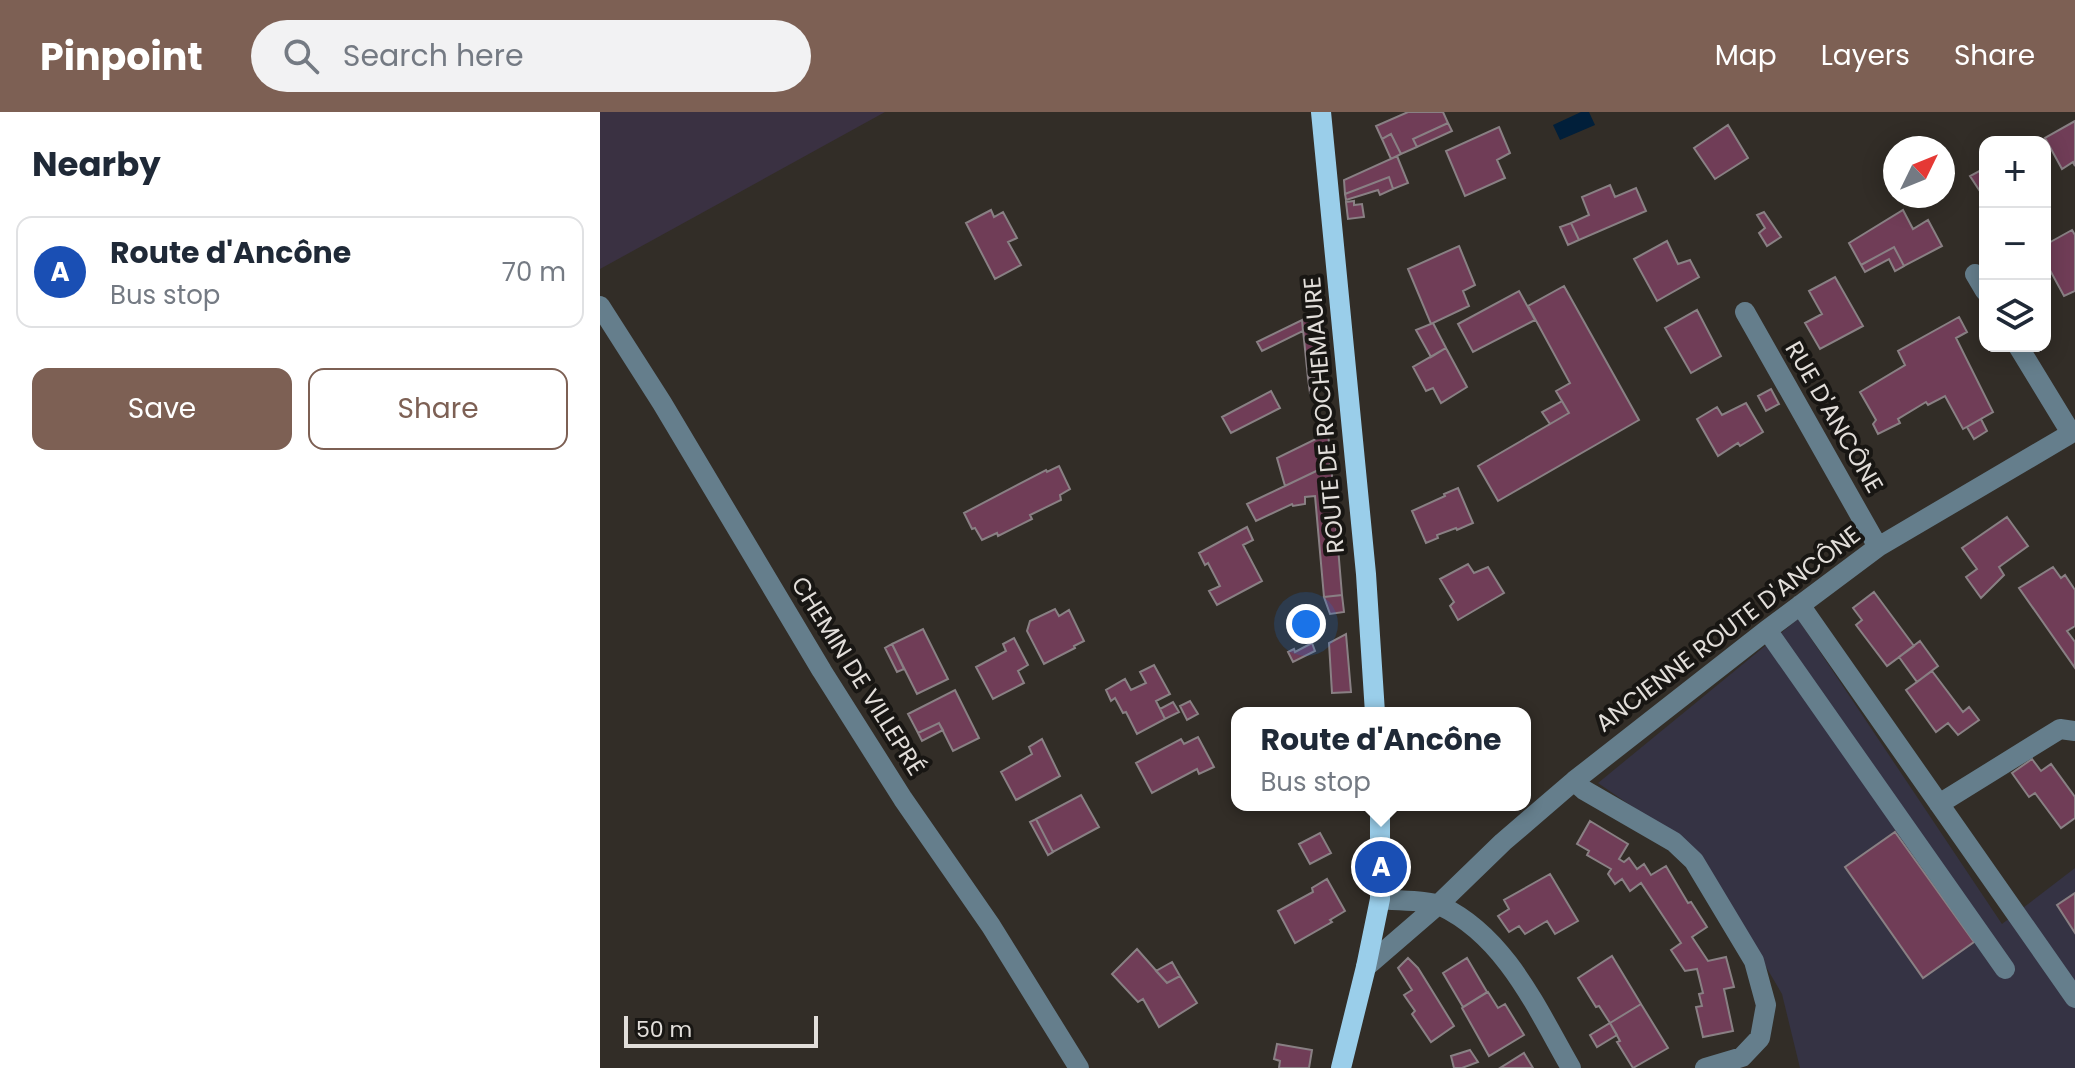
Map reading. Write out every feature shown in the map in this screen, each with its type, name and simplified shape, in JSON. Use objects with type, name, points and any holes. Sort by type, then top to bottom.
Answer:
[{"type":"main road","name":"ROUTE DE ROCHEMAURE","points":[[1321,112],[1366,574],[1375,707]]},
{"type":"main road","points":[[1341,1068],[1380,899],[1380,811]]},
{"type":"main road","points":[[1355,1068],[1360,1050],[1366,967]]},
{"type":"street","name":"CHEMIN DE VILLEPRÉ","points":[[600,306],[662,403],[822,671],[903,799],[991,926],[1079,1068]]},
{"type":"street","name":"RUE D'ANCÔNE","points":[[1745,312],[1878,547]]},
{"type":"street","points":[[2022,352],[2073,432]]},
{"type":"street","name":"ANCIENNE ROUTE D'ANCÔNE","points":[[1439,904],[1503,842],[1574,781],[1800,605],[1878,547],[2073,432]]},
{"type":"street","points":[[1800,605],[2075,998]]},
{"type":"street","points":[[1767,630],[2005,969]]},
{"type":"street","points":[[1939,804],[2060,729],[2075,731]]},
{"type":"street","points":[[1574,781],[1584,790],[1674,842],[1694,861],[1754,961],[1766,1005],[1760,1038],[1742,1057],[1705,1068]]},
{"type":"street","points":[[1380,899],[1439,904],[1471,924],[1516,974],[1571,1068]]},
{"type":"street","points":[[1366,967],[1439,904]]},
{"type":"shaded area","points":[[600,112],[885,112],[600,269]]},
{"type":"shaded area","points":[[1798,619],[2002,924],[2075,868],[2075,1068],[1800,1068],[1782,994],[1698,852],[1598,783]]},
{"type":"water","points":[[1581,112],[1589,112],[1595,125],[1560,140],[1553,125]]},
{"type":"building","points":[[1408,112],[1443,112],[1448,123],[1413,139],[1417,147],[1401,154],[1391,134],[1382,139],[1376,126]]},
{"type":"building","points":[[2075,121],[2075,166],[2073,162],[2062,169],[2051,149],[2051,136],[2049,136]]},
{"type":"building","points":[[1448,123],[1452,131],[1417,147],[1413,139]]},
{"type":"building","points":[[1728,125],[1748,158],[1715,179],[1694,148]]},
{"type":"building","points":[[1499,127],[1510,153],[1497,160],[1505,178],[1465,196],[1446,151]]},
{"type":"building","points":[[1391,134],[1401,154],[1391,159],[1382,139]]},
{"type":"building","points":[[1397,156],[1408,183],[1393,189],[1389,177],[1345,194],[1344,180]]},
{"type":"building","points":[[1979,171],[1979,190],[1970,176]]},
{"type":"building","points":[[1389,177],[1393,189],[1380,195],[1378,190],[1346,200],[1345,194]]},
{"type":"building","points":[[1610,185],[1615,197],[1636,188],[1646,211],[1579,240],[1571,223],[1589,215],[1582,197]]},
{"type":"building","points":[[1354,201],[1354,205],[1362,204],[1364,217],[1348,219],[1346,202]]},
{"type":"building","points":[[991,210],[994,217],[1003,212],[1017,238],[1008,242],[1021,265],[995,279],[966,223]]},
{"type":"building","points":[[1903,210],[1913,229],[1928,220],[1942,246],[1904,266],[1894,247],[1861,265],[1849,243]]},
{"type":"building","points":[[1764,212],[1781,237],[1767,246],[1759,233],[1765,228],[1757,215]]},
{"type":"building","points":[[1571,223],[1579,240],[1568,245],[1560,227]]},
{"type":"building","points":[[2072,230],[2075,235],[2075,291],[2064,296],[2051,272],[2051,242]]},
{"type":"building","points":[[1667,241],[1678,264],[1690,260],[1699,277],[1657,301],[1634,259]]},
{"type":"building","points":[[1459,246],[1475,285],[1463,291],[1469,306],[1431,324],[1408,269]]},
{"type":"building","points":[[1894,247],[1904,266],[1895,271],[1889,259],[1865,272],[1861,265]]},
{"type":"building","points":[[1835,277],[1863,326],[1820,349],[1805,323],[1822,314],[1809,291]]},
{"type":"building","points":[[1564,286],[1639,420],[1498,501],[1478,466],[1569,413],[1556,391],[1570,383],[1528,306]]},
{"type":"building","points":[[1519,291],[1535,320],[1473,352],[1458,324]]},
{"type":"building","points":[[1697,310],[1721,356],[1691,373],[1665,328]]},
{"type":"building","points":[[1316,313],[1322,375],[1308,378],[1302,320]]},
{"type":"building","points":[[1959,317],[1967,332],[1956,338],[1993,412],[1963,429],[1945,396],[1928,405],[1926,402],[1898,419],[1900,423],[1878,434],[1873,424],[1876,420],[1860,392],[1905,365],[1898,351]]},
{"type":"building","points":[[1302,320],[1303,331],[1262,351],[1257,342]]},
{"type":"building","points":[[1433,323],[1446,348],[1431,357],[1416,330]]},
{"type":"building","points":[[1446,348],[1467,387],[1441,403],[1433,388],[1426,391],[1413,367]]},
{"type":"building","points":[[1322,375],[1323,386],[1310,393],[1308,378]]},
{"type":"building","points":[[1771,389],[1779,404],[1766,411],[1758,396]]},
{"type":"building","points":[[1271,391],[1280,408],[1231,433],[1222,417]]},
{"type":"building","points":[[1562,401],[1569,413],[1550,424],[1542,412]]},
{"type":"building","points":[[1746,403],[1763,432],[1718,456],[1697,419],[1717,407],[1722,415]]},
{"type":"building","points":[[1981,419],[1987,431],[1974,439],[1967,427]]},
{"type":"building","points":[[1328,433],[1331,464],[1285,486],[1277,458]]},
{"type":"building","points":[[1331,464],[1342,595],[1324,597],[1315,496],[1305,497],[1305,504],[1292,504],[1256,521],[1247,504]]},
{"type":"building","points":[[1059,466],[1070,489],[1060,495],[1061,500],[998,536],[997,533],[982,540],[975,528],[972,529],[964,513]]},
{"type":"building","points":[[1458,488],[1473,523],[1437,535],[1438,538],[1426,543],[1412,511]]},
{"type":"building","points":[[2007,517],[2028,546],[1999,567],[2004,575],[1981,598],[1966,577],[1977,569],[1962,548]]},
{"type":"building","points":[[1247,527],[1253,540],[1243,545],[1262,581],[1217,605],[1209,591],[1220,586],[1199,553]]},
{"type":"building","points":[[1468,564],[1474,573],[1488,567],[1504,593],[1458,620],[1450,606],[1454,602],[1440,579]]},
{"type":"building","points":[[2053,567],[2061,578],[2065,575],[2075,590],[2075,626],[2067,631],[2075,642],[2075,668],[2019,588]]},
{"type":"building","points":[[1874,592],[1914,646],[1887,666],[1856,625],[1862,620],[1853,608]]},
{"type":"building","points":[[1342,595],[1344,612],[1330,614],[1324,597]]},
{"type":"building","points":[[1055,609],[1059,616],[1069,610],[1084,641],[1044,664],[1027,631],[1030,621]]},
{"type":"building","points":[[923,629],[948,679],[917,694],[892,644]]},
{"type":"building","points":[[1346,634],[1351,692],[1332,693],[1329,643]]},
{"type":"building","points":[[1014,638],[1028,665],[1018,671],[1024,683],[993,699],[976,667],[1006,651],[1003,644]]},
{"type":"building","points":[[1920,641],[1938,666],[1917,682],[1899,657]]},
{"type":"building","points":[[1312,643],[1315,651],[1293,662],[1288,652],[1294,649],[1295,652]]},
{"type":"building","points":[[892,644],[904,669],[897,672],[885,648]]},
{"type":"building","points":[[1154,665],[1170,694],[1156,701],[1165,719],[1137,734],[1126,712],[1123,713],[1115,698],[1111,701],[1106,690],[1125,679],[1131,690],[1146,683],[1140,672]]},
{"type":"building","points":[[1932,671],[1963,712],[1969,707],[1979,720],[1958,735],[1948,723],[1936,732],[1906,690]]},
{"type":"building","points":[[955,690],[979,738],[953,751],[939,723],[918,733],[908,714]]},
{"type":"building","points":[[1190,701],[1198,714],[1187,720],[1180,706]]},
{"type":"building","points":[[1173,702],[1179,712],[1165,719],[1160,709]]},
{"type":"building","points":[[939,723],[943,730],[922,741],[918,733]]},
{"type":"building","points":[[1198,737],[1214,767],[1199,774],[1197,769],[1152,793],[1136,763],[1181,739],[1184,744]]},
{"type":"building","points":[[1042,739],[1060,776],[1016,800],[1001,772],[1032,754],[1029,747]]},
{"type":"building","points":[[2032,759],[2041,771],[2051,764],[2075,797],[2075,818],[2061,828],[2035,793],[2029,797],[2012,773]]},
{"type":"building","points":[[1081,795],[1099,827],[1053,852],[1036,819]]},
{"type":"building","points":[[1036,819],[1053,852],[1048,855],[1030,822]]},
{"type":"building","points":[[1590,821],[1628,844],[1619,859],[1624,862],[1629,858],[1637,869],[1644,864],[1651,875],[1666,866],[1688,903],[1691,902],[1707,927],[1692,937],[1708,961],[1726,957],[1734,987],[1724,989],[1733,1031],[1703,1037],[1696,1007],[1702,1006],[1699,994],[1703,993],[1697,969],[1685,971],[1671,950],[1681,943],[1641,883],[1630,891],[1622,879],[1615,884],[1608,874],[1611,869],[1587,855],[1589,851],[1577,844]]},
{"type":"building","points":[[1895,832],[1974,942],[1923,978],[1845,867]]},
{"type":"building","points":[[1320,833],[1331,853],[1310,864],[1299,844]]},
{"type":"building","points":[[1550,874],[1578,921],[1555,934],[1547,921],[1525,934],[1519,926],[1509,932],[1498,916],[1509,909],[1504,900]]},
{"type":"building","points":[[1327,879],[1345,911],[1295,943],[1278,911],[1313,892],[1312,888]]},
{"type":"building","points":[[2075,893],[2075,933],[2057,905]]},
{"type":"building","points":[[1137,949],[1167,983],[1180,976],[1197,1003],[1159,1027],[1143,999],[1138,1002],[1112,974]]},
{"type":"building","points":[[1612,956],[1641,1004],[1610,1023],[1578,978]]},
{"type":"building","points":[[1408,958],[1418,968],[1454,1026],[1431,1042],[1412,1014],[1415,1011],[1404,995],[1412,990],[1398,968]]},
{"type":"building","points":[[1467,958],[1487,992],[1463,1007],[1443,973]]},
{"type":"building","points":[[1172,962],[1180,976],[1167,983],[1156,971]]},
{"type":"building","points":[[1488,992],[1498,1008],[1505,1004],[1524,1035],[1489,1056],[1462,1008]]},
{"type":"building","points":[[1641,1004],[1668,1048],[1633,1068],[1617,1042],[1620,1041],[1610,1023]]},
{"type":"building","points":[[1610,1023],[1617,1035],[1597,1047],[1590,1035]]},
{"type":"building","points":[[1277,1044],[1312,1050],[1309,1068],[1279,1068],[1280,1061],[1274,1059]]},
{"type":"building","points":[[1470,1050],[1478,1062],[1454,1068],[1451,1056]]},
{"type":"building","points":[[1524,1053],[1533,1068],[1500,1068]]},
{"type":"place","name":"Route d'Ancône","points":[[1381,867]]}]
